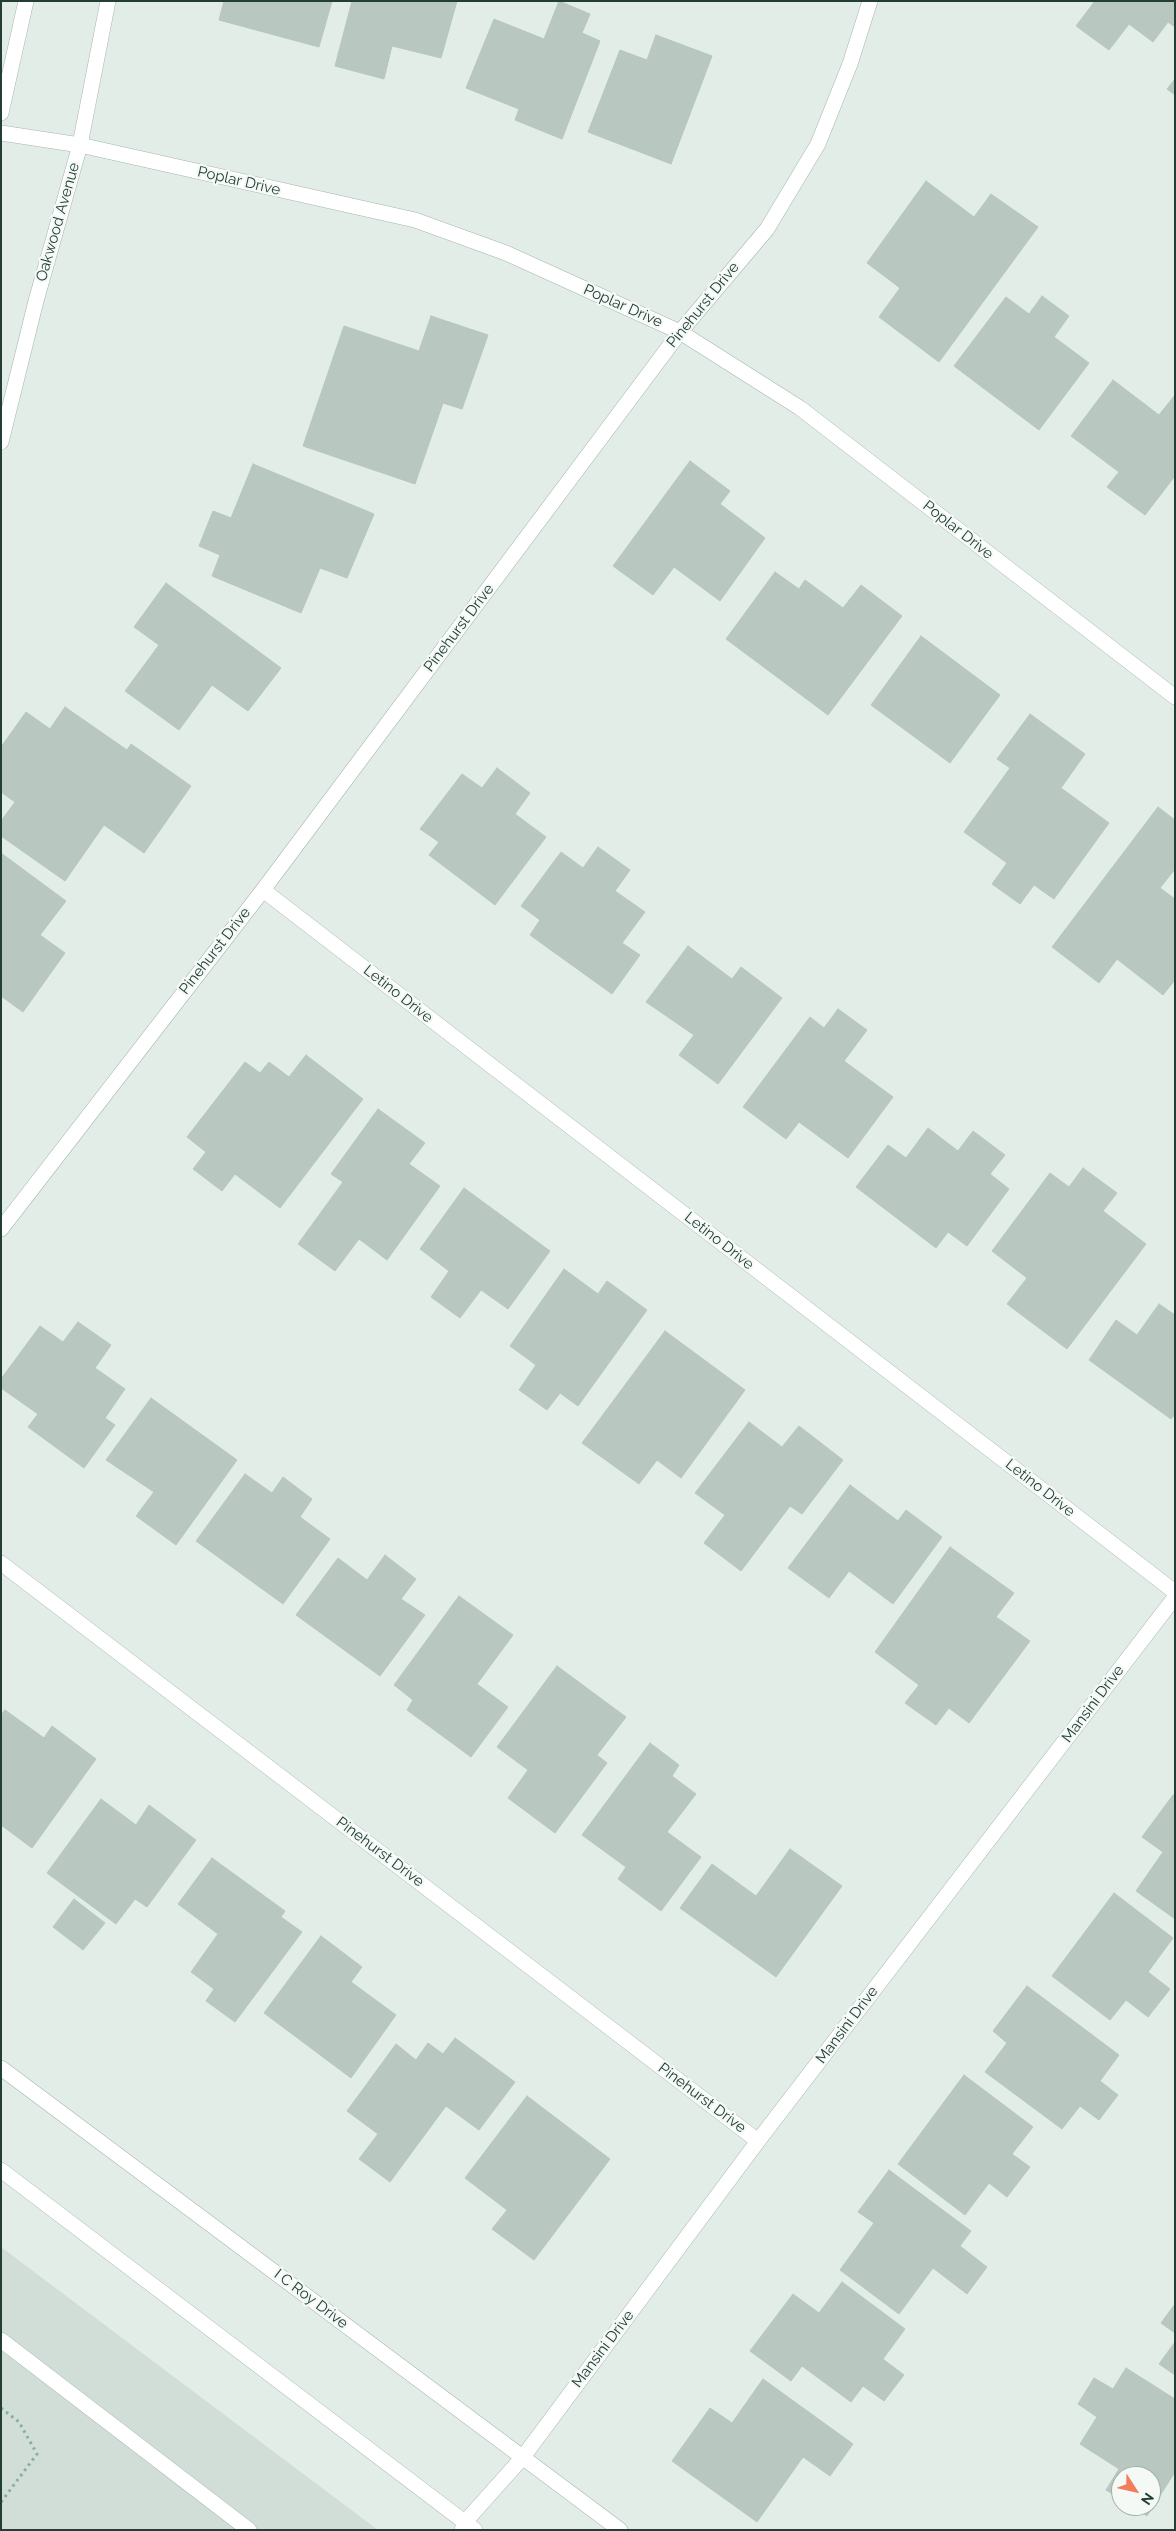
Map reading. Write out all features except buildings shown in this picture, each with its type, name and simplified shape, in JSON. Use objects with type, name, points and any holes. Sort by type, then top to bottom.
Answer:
[{"type":"street","points":[[1,113],[26,1]]},
{"type":"street","name":"Oakwood Avenue","points":[[1,442],[36,301],[80,145],[108,1]]},
{"type":"street","name":"Pinehurst Drive","points":[[1,1229],[263,890],[680,332],[767,229],[818,144],[850,64],[870,1]]},
{"type":"street","name":"Poplar Drive","points":[[1,133],[80,145],[415,220],[506,253],[680,332],[800,408],[1175,697]]},
{"type":"street","name":"Letino Drive","points":[[263,890],[1175,1592]]},
{"type":"street","name":"Pinehurst Drive","points":[[1,1563],[758,2140]]},
{"type":"street","name":"Mansini Drive","points":[[467,2527],[523,2457],[758,2140],[1175,1597]]},
{"type":"street","name":"I C Roy Drive","points":[[1,2068],[620,2530]]},
{"type":"street","points":[[1,2170],[467,2527]]},
{"type":"street","points":[[1,2340],[249,2530]]},
{"type":"path","points":[[1,2408],[19,2422],[36,2454],[1,2502]]},
{"type":"shaded area","points":[[1,2247],[378,2530],[1,2530]]}]
